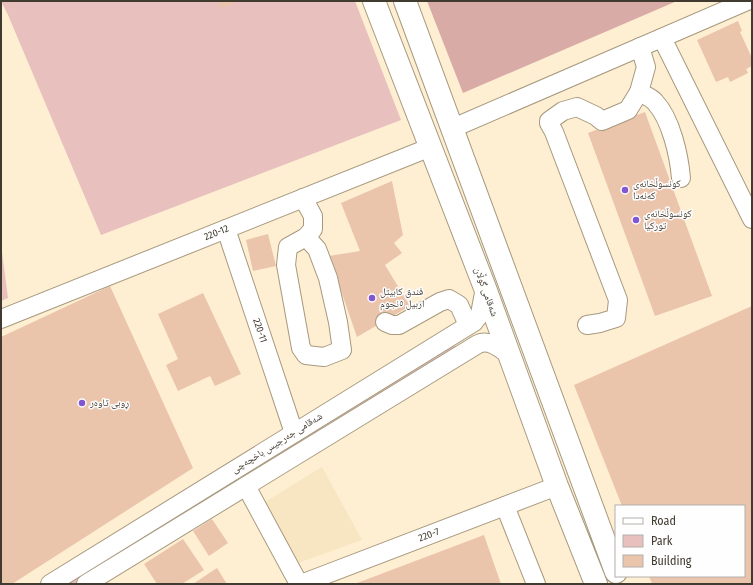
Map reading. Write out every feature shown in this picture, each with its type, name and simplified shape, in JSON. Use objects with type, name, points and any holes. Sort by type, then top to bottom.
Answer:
[{"type":"main road","name":"شەقامی گوڵان","points":[[374,1],[485,288],[557,486],[596,584]]},
{"type":"main road","points":[[405,1],[615,569]]},
{"type":"street","points":[[452,128],[747,1]]},
{"type":"street","points":[[662,38],[752,219]]},
{"type":"street","points":[[588,325],[616,318],[618,300],[549,121],[562,111],[577,107],[596,116],[602,121],[628,110],[639,92],[646,67],[640,47]]},
{"type":"street","points":[[639,92],[655,101],[670,126],[680,162],[681,178]]},
{"type":"street","name":"220-12","points":[[1,319],[431,147]]},
{"type":"street","points":[[303,198],[313,216],[313,229],[306,237],[288,247],[286,265],[301,348],[306,355],[324,357],[342,350],[339,329],[328,278],[317,249],[306,237]]},
{"type":"street","name":"220-11","points":[[226,229],[294,433]]},
{"type":"street","name":"شەقامی جەرجیس باخچەچی","points":[[50,584],[468,325],[480,314],[485,288]]},
{"type":"street","points":[[385,322],[392,325],[399,325],[440,302],[449,299],[459,304],[468,325]]},
{"type":"street","points":[[447,338],[457,336],[462,339],[462,348],[457,357]]},
{"type":"street","name":"شەقامی جەرجیس باخچەچی","points":[[86,584],[483,342],[494,345],[509,355]]},
{"type":"street","points":[[246,486],[300,584]]},
{"type":"street","name":"220-7","points":[[300,584],[557,486]]},
{"type":"street","points":[[505,506],[536,584]]},
{"type":"shaded area","points":[[427,1],[677,1],[463,93]]},
{"type":"shaded area","points":[[322,467],[362,540],[298,563],[265,502]]},
{"type":"green space","points":[[1,1],[355,1],[401,120],[101,235]]},
{"type":"green space","points":[[1,244],[8,298],[1,301]]},
{"type":"green space","points":[[453,342],[456,347],[74,584],[62,584]]},
{"type":"building","points":[[219,1],[234,1],[235,3],[221,8]]},
{"type":"building","points":[[738,21],[742,31],[740,32],[752,58],[752,66],[746,69],[748,73],[730,82],[728,77],[716,82],[697,40]]},
{"type":"building","points":[[645,112],[712,296],[655,316],[588,133]]},
{"type":"building","points":[[392,181],[403,235],[394,243],[402,253],[385,265],[410,306],[357,337],[329,256],[360,251],[341,203]]},
{"type":"building","points":[[268,234],[276,266],[253,271],[246,240]]},
{"type":"building","name":"ڕوبی تاوەر","points":[[110,286],[193,468],[12,584],[1,584],[1,337]]},
{"type":"building","points":[[203,293],[241,374],[215,386],[210,376],[178,391],[166,365],[178,359],[158,314]]},
{"type":"building","points":[[752,306],[752,584],[652,584],[649,577],[745,577],[745,505],[622,505],[574,385]]},
{"type":"building","points":[[212,519],[228,543],[209,556],[193,531]]},
{"type":"building","points":[[484,535],[501,584],[354,584],[365,580]]},
{"type":"building","points":[[183,539],[204,570],[182,584],[157,584],[144,564]]},
{"type":"building","points":[[217,568],[227,584],[193,584]]},
{"type":"place","name":"کونسوڵخانەی کەنەدا","points":[[625,190]]},
{"type":"place","name":"کونسوڵخانەی تورکیا","points":[[636,220]]},
{"type":"place","name":"فندق كابيتل اربيل ٥نجوم","points":[[372,298]]},
{"type":"place","name":"ڕوبی تاوەر","points":[[82,403]]}]
